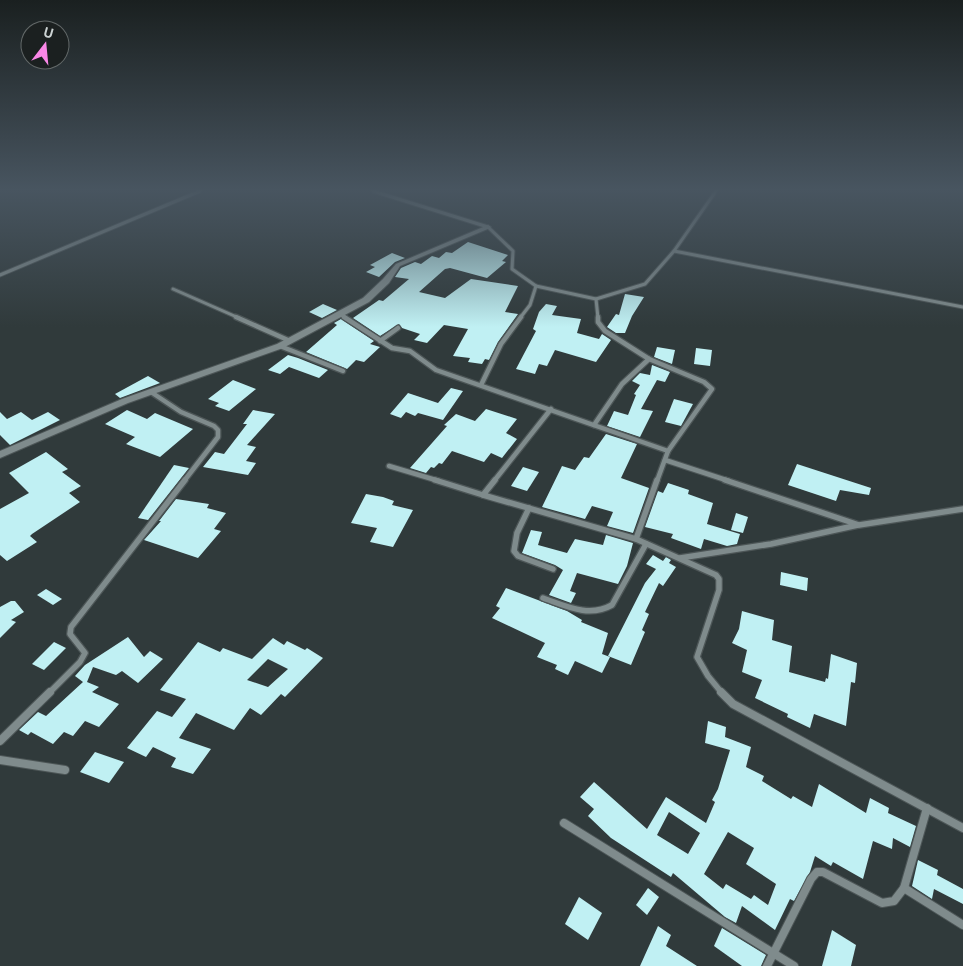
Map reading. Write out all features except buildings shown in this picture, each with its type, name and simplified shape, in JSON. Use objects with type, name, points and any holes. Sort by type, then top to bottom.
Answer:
[{"type":"street","points":[[0,276],[94,236]]},
{"type":"street","points":[[0,455],[79,420],[280,346],[341,315],[376,292],[398,265],[466,236]]},
{"type":"street","points":[[497,236],[513,251],[514,272],[536,286],[596,299],[645,284],[684,236]]},
{"type":"street","points":[[674,251],[963,307]]},
{"type":"street","points":[[481,386],[501,344],[530,305],[536,286]]},
{"type":"street","points":[[173,289],[290,341]]},
{"type":"street","points":[[596,299],[598,322],[601,328],[630,344],[649,359],[704,382],[712,389],[668,451],[636,539]]},
{"type":"street","points":[[341,315],[392,348],[410,352],[436,370],[668,451]]},
{"type":"street","points":[[380,341],[398,328]]},
{"type":"street","points":[[280,346],[343,371]]},
{"type":"street","points":[[594,426],[622,384],[649,359]]},
{"type":"street","points":[[0,741],[80,662],[85,653],[70,634],[71,627],[218,437],[218,430],[214,426],[181,412],[151,392]]},
{"type":"street","points":[[484,495],[551,409]]},
{"type":"street","points":[[664,460],[859,525]]},
{"type":"street","points":[[390,466],[636,539],[716,575],[719,579],[719,590],[697,657],[720,691],[734,704],[963,828]]},
{"type":"street","points":[[529,508],[517,534],[514,551],[518,556],[553,570]]},
{"type":"street","points":[[679,558],[771,544],[859,525],[963,509]]},
{"type":"street","points":[[543,598],[584,611],[596,612],[605,610],[612,605],[646,544]]},
{"type":"street","points":[[0,760],[65,770]]},
{"type":"street","points":[[766,966],[811,879],[817,872],[823,872],[882,903],[894,901],[904,888],[926,808]]},
{"type":"street","points":[[564,823],[773,951],[794,966]]},
{"type":"street","points":[[904,888],[963,925]]}]
